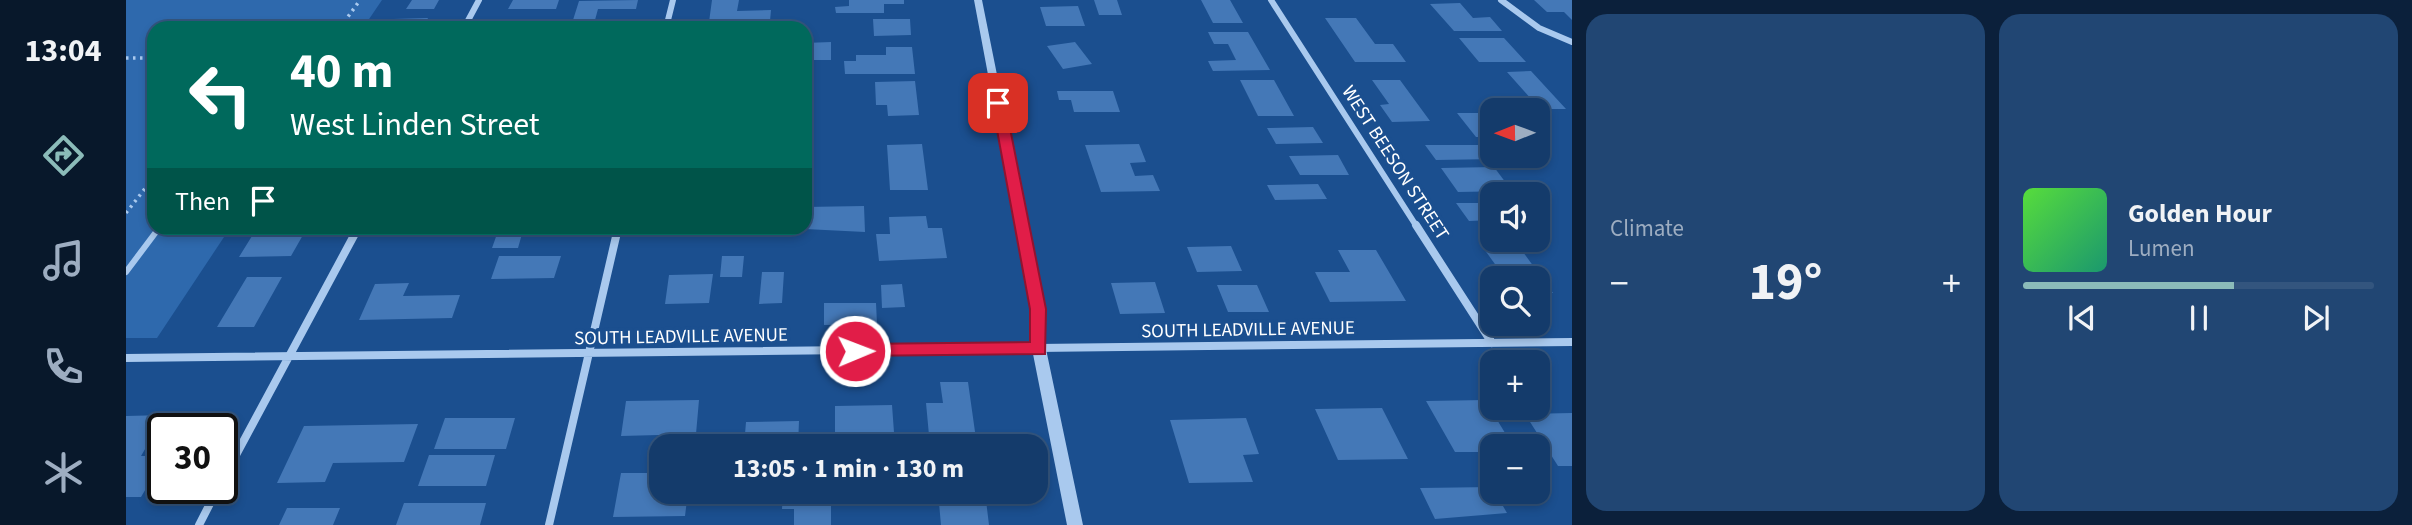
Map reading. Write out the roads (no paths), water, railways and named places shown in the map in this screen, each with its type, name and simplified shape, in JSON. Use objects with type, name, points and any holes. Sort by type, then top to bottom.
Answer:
[{"type":"street","points":[[468,21],[479,0]]},
{"type":"street","points":[[668,21],[673,0]]},
{"type":"street","points":[[978,0],[1038,309],[1039,349],[1076,525]]},
{"type":"street","name":"WEST BEESON STREET","points":[[1271,0],[1492,343]]},
{"type":"street","points":[[1501,0],[1539,28],[1572,42]]},
{"type":"street","points":[[238,451],[354,235]]},
{"type":"street","points":[[549,525],[616,235]]},
{"type":"street","name":"SOUTH LEADVILLE AVENUE","points":[[126,358],[1572,342]]},
{"type":"street","points":[[199,525],[210,504]]},
{"type":"lane","points":[[126,272],[154,235]]}]
